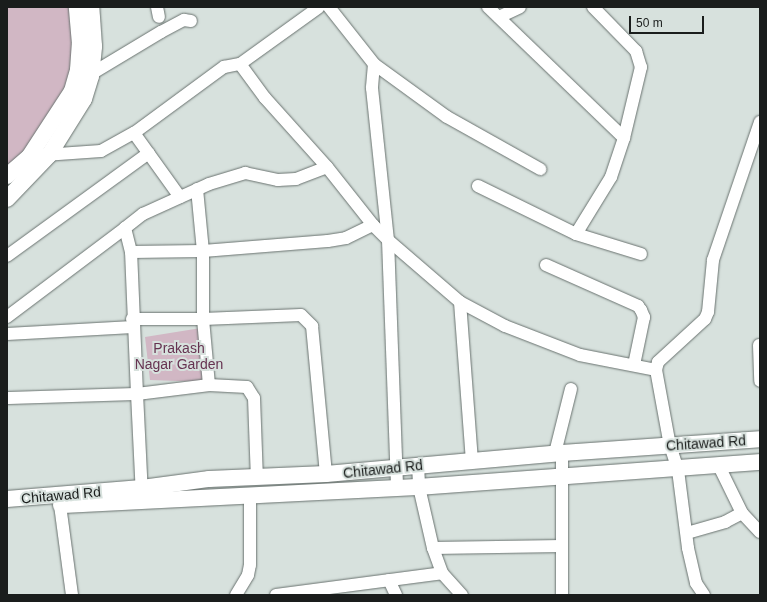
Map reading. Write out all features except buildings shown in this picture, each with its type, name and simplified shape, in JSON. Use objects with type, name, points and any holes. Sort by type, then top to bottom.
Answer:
[{"type":"main road","points":[[7,176],[29,157],[72,92],[78,70],[80,44],[77,7]]},
{"type":"main road","points":[[7,199],[49,155],[77,112],[91,74],[94,46],[91,7]]},
{"type":"main road","name":"Chitawad Rd","points":[[7,508],[60,505],[142,495],[209,479],[326,474],[472,460],[760,439]]},
{"type":"main road","name":"Chitawad Rd","points":[[7,499],[142,495],[250,496],[419,487],[564,475],[678,470],[760,462]]},
{"type":"street","points":[[29,157],[101,151],[134,133],[224,67],[240,64],[319,7]]},
{"type":"street","points":[[329,7],[374,64],[447,117],[540,170]]},
{"type":"street","points":[[488,7],[624,138]]},
{"type":"street","points":[[499,17],[520,7]]},
{"type":"street","points":[[576,234],[611,177],[624,138],[641,67],[636,51],[593,7]]},
{"type":"street","points":[[91,74],[161,32],[184,20],[191,21]]},
{"type":"street","points":[[240,64],[265,98],[327,167],[373,225],[388,240],[460,302],[505,326],[566,349],[656,370]]},
{"type":"street","points":[[374,64],[372,88],[388,240],[397,487]]},
{"type":"street","points":[[704,595],[696,583],[678,470],[670,446],[656,370],[658,362],[705,320],[708,312],[713,260],[760,122]]},
{"type":"street","points":[[134,133],[180,197]]},
{"type":"street","points":[[7,256],[149,153]]},
{"type":"street","points":[[7,316],[143,214],[197,189],[245,174],[278,180],[296,179],[327,167]]},
{"type":"street","points":[[478,186],[576,234],[641,254]]},
{"type":"street","points":[[197,189],[203,251],[203,319],[209,385]]},
{"type":"street","points":[[131,252],[203,251],[334,240],[346,238],[373,225]]},
{"type":"street","points":[[125,228],[131,252],[132,323],[142,495]]},
{"type":"street","points":[[546,265],[638,306],[642,310],[644,317],[634,366]]},
{"type":"street","points":[[460,302],[472,460]]},
{"type":"street","points":[[7,334],[132,323],[301,315],[312,326],[326,474]]},
{"type":"street","points":[[759,345],[760,381]]},
{"type":"street","points":[[7,398],[137,394],[209,385],[247,387],[251,390],[254,398],[257,478]]},
{"type":"street","points":[[562,595],[564,475],[559,453],[571,389]]},
{"type":"street","points":[[418,465],[419,487],[433,548],[442,573],[462,595]]},
{"type":"street","points":[[719,466],[742,513],[760,532]]},
{"type":"street","points":[[236,595],[248,575],[250,565],[250,496]]},
{"type":"street","points":[[60,505],[72,595]]},
{"type":"street","points":[[687,533],[725,522],[742,513]]},
{"type":"street","points":[[433,548],[562,546]]},
{"type":"street","points":[[276,595],[442,573]]},
{"type":"street","points":[[390,580],[396,595]]},
{"type":"green space","points":[[7,7],[77,7],[78,70],[7,176]]},
{"type":"green space","name":"Prakash Nagar Garden","points":[[201,328],[206,382],[150,380],[145,337]]}]
